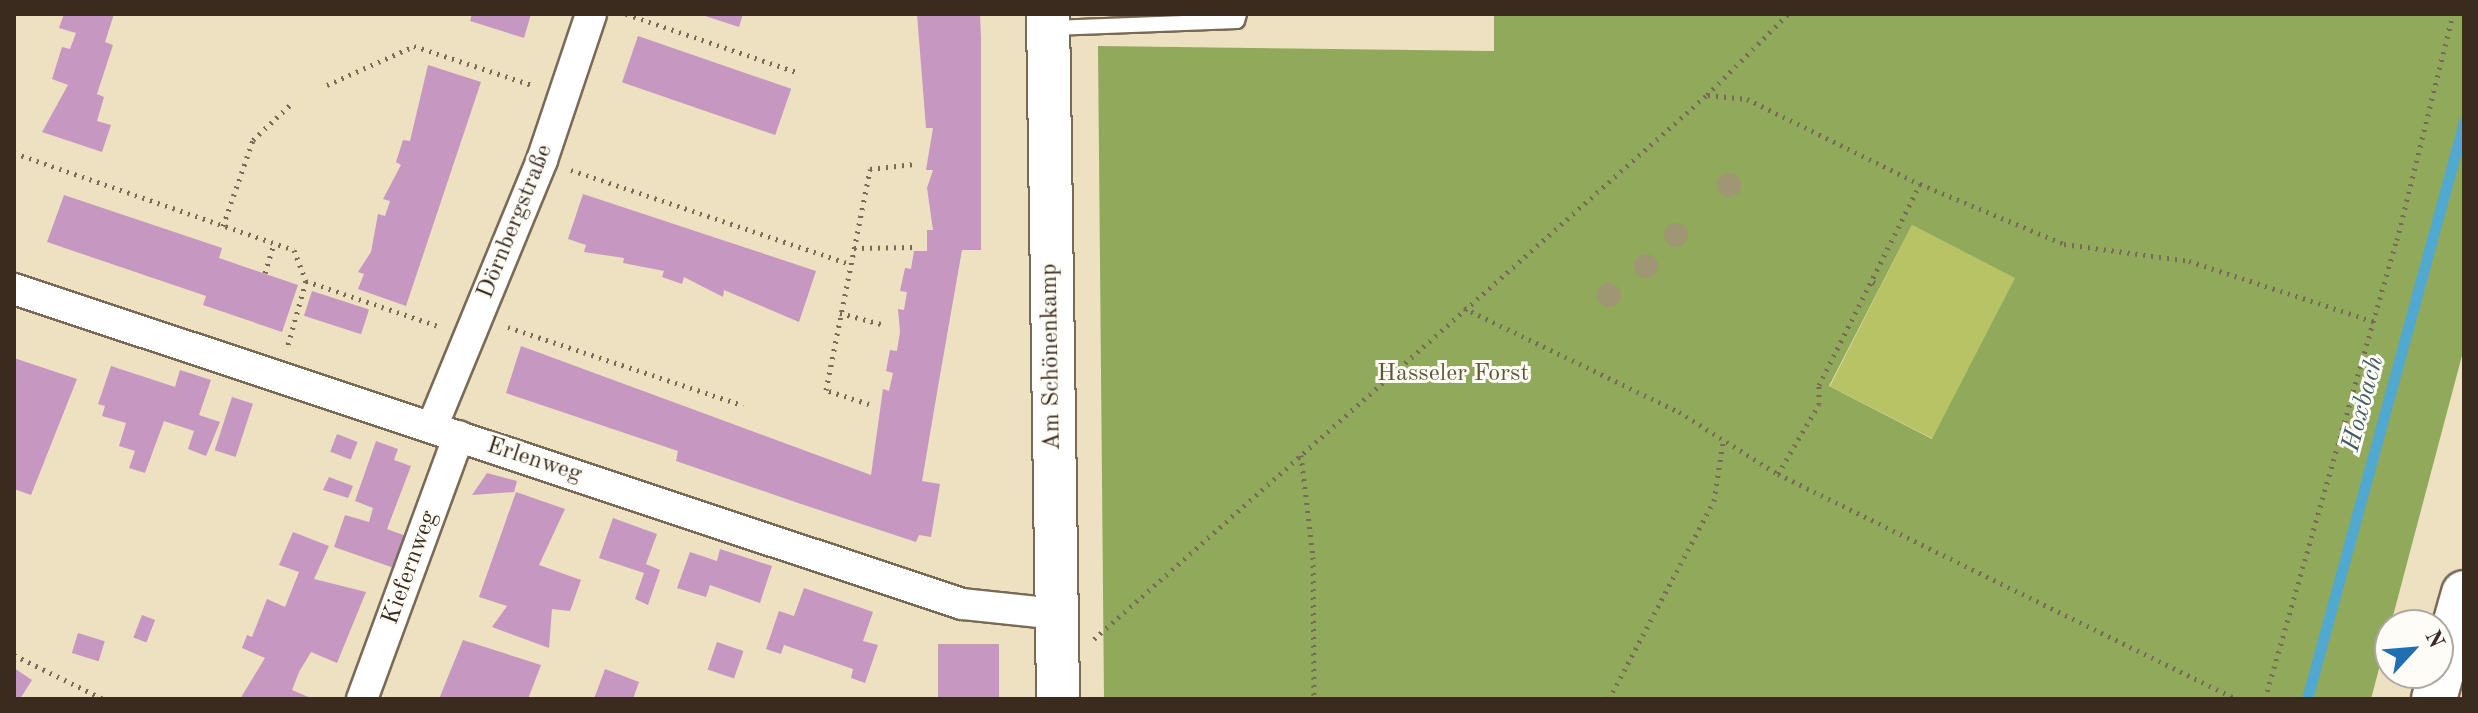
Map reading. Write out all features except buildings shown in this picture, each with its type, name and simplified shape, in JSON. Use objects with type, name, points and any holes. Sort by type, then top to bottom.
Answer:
[{"type":"highway","points":[[2434,699],[2464,593]]},
{"type":"main road","name":"Am Schönenkamp","points":[[1048,21],[1058,699]]},
{"type":"street","name":"Dörnbergstraße","points":[[445,431],[474,327],[542,160],[591,14]]},
{"type":"street","name":"Erlenweg","points":[[14,289],[962,604],[1058,628]]},
{"type":"street","name":"Kiefernweg","points":[[362,699],[445,431]]},
{"type":"lane","points":[[1048,21],[1237,21],[1239,14]]},
{"type":"path","points":[[626,14],[799,73]]},
{"type":"path","points":[[1058,628],[1097,639],[1464,308],[1707,95],[1788,14]]},
{"type":"path","points":[[2265,699],[2373,321],[2453,14]]},
{"type":"path","points":[[327,85],[414,46],[564,96]]},
{"type":"path","points":[[1707,95],[1747,99],[1920,184],[2064,244],[2189,261],[2373,321]]},
{"type":"path","points":[[223,226],[253,140],[292,103]]},
{"type":"path","points":[[14,153],[294,250],[306,281],[279,376]]},
{"type":"path","points":[[542,160],[851,264]]},
{"type":"path","points":[[869,404],[826,390],[840,313],[870,169],[914,164]]},
{"type":"path","points":[[1778,474],[1819,404],[1819,385],[1920,184]]},
{"type":"path","points":[[265,273],[274,243]]},
{"type":"path","points":[[854,248],[915,247]]},
{"type":"path","points":[[306,281],[743,405]]},
{"type":"path","points":[[1873,282],[1880,286]]},
{"type":"path","points":[[1464,308],[1679,412],[1778,474],[2236,699]]},
{"type":"path","points":[[840,313],[885,325]]},
{"type":"path","points":[[1609,699],[1714,501],[1723,442]]},
{"type":"path","points":[[1301,454],[1313,557],[1314,699]]},
{"type":"path","points":[[14,655],[103,699]]},
{"type":"green space","name":"Hasseler Forst","points":[[1494,14],[2464,14],[2464,348],[2395,609],[2374,609],[2374,688],[2371,699],[1104,699],[1098,46],[1494,51]],"holes":[[[1912,225],[2015,278],[1932,439],[1829,386]]]},
{"type":"green space","points":[[1912,225],[2015,278],[1933,439],[1830,386]]},
{"type":"waterway","name":"Hoxbach","points":[[2307,699],[2464,122]]}]
